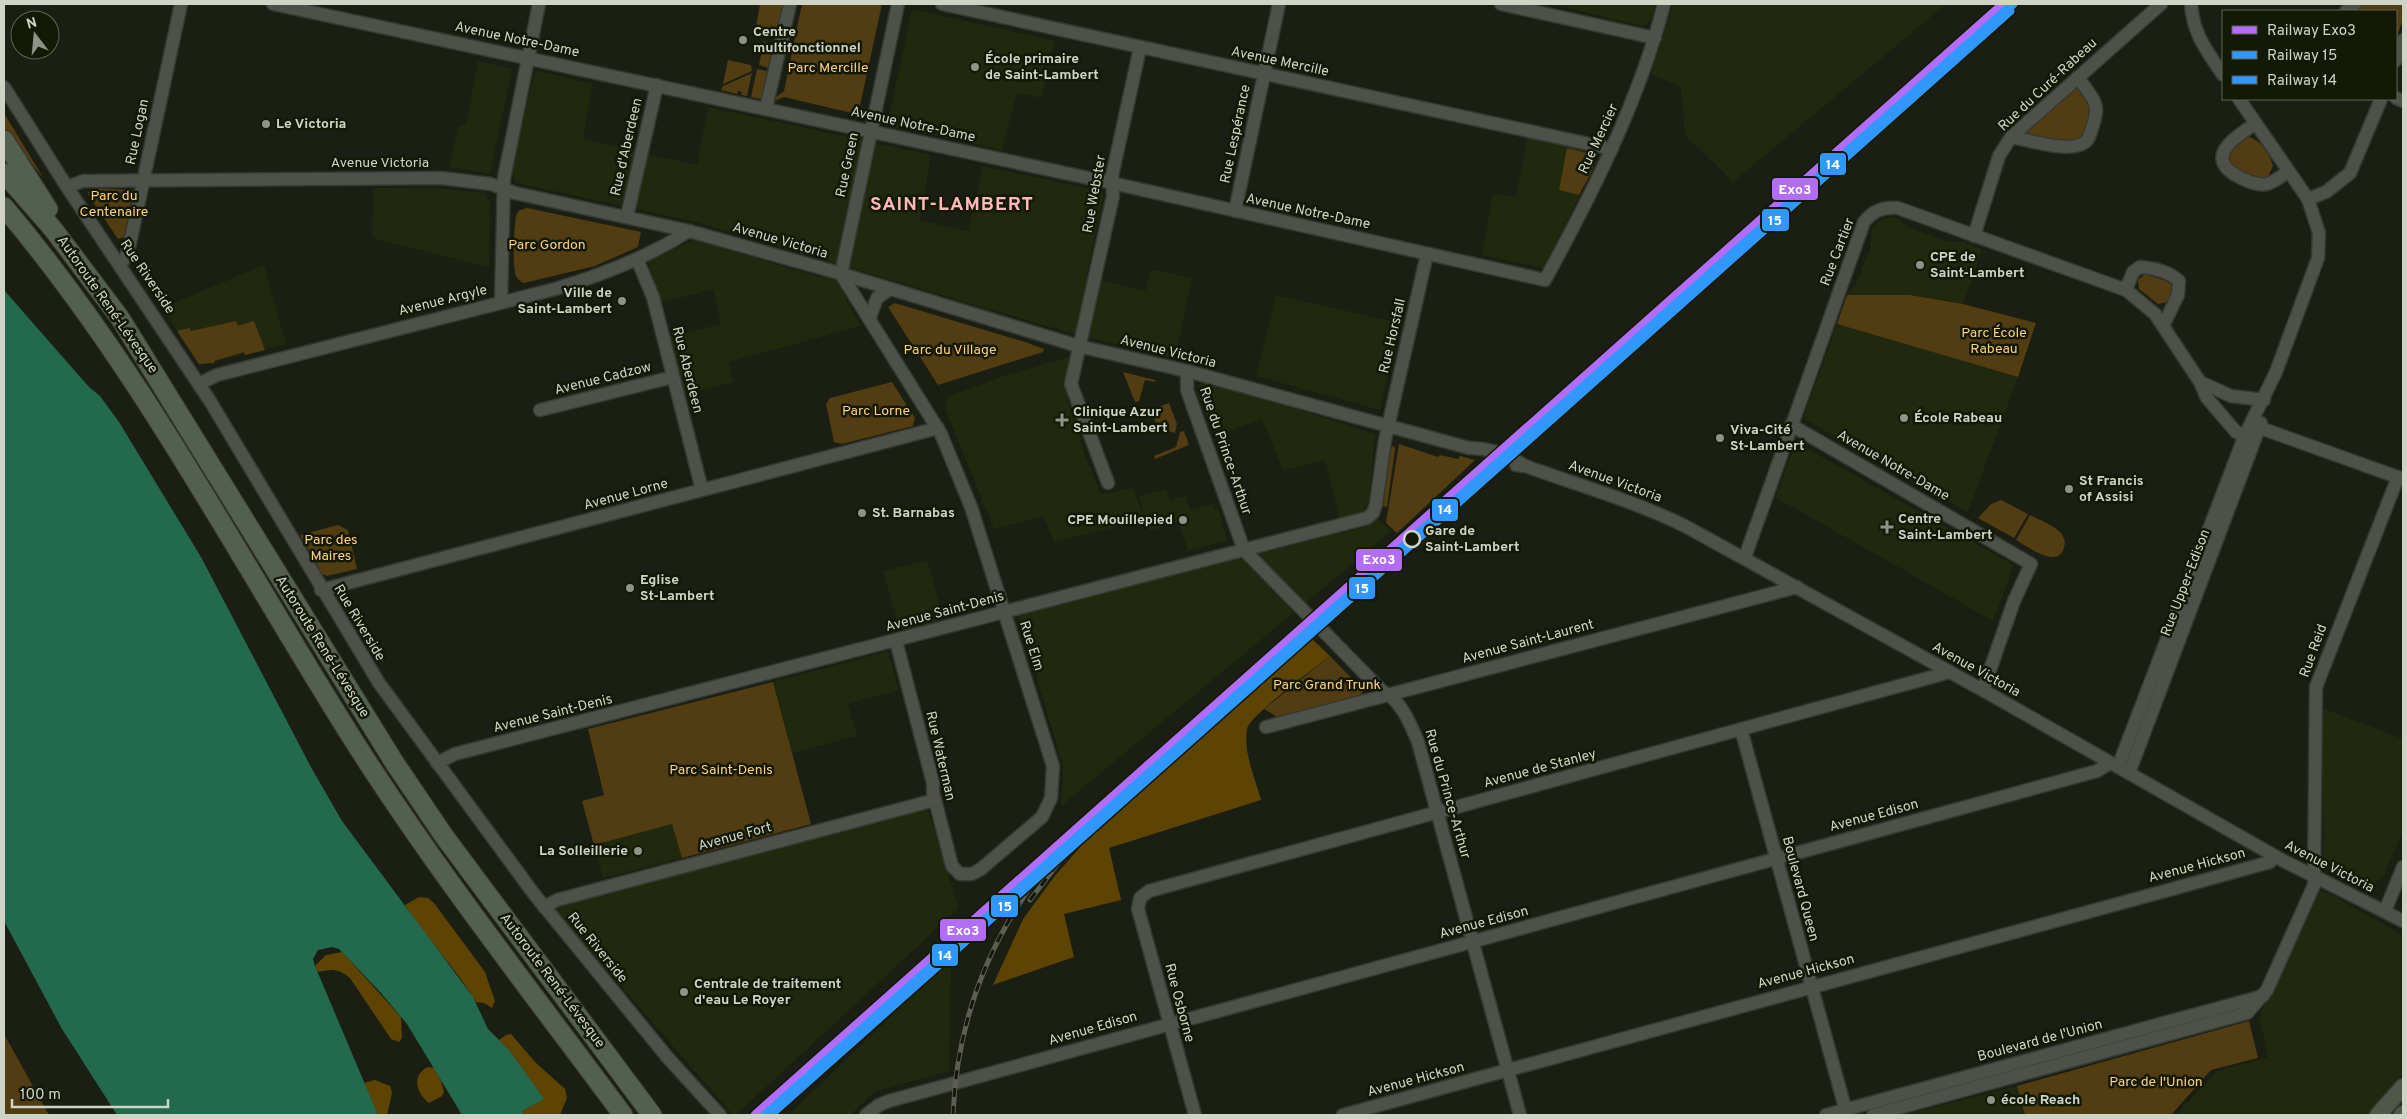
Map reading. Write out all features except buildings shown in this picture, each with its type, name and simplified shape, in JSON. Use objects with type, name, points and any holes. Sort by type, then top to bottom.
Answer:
[{"type":"highway","points":[[4,140],[86,272]]},
{"type":"highway","name":"Autoroute René-Lévesque","points":[[4,172],[53,229],[86,272],[152,367],[336,670],[444,836],[652,1115]]},
{"type":"highway","name":"Autoroute René-Lévesque","points":[[4,207],[52,265],[90,316],[134,382],[376,775],[443,872],[624,1115]]},
{"type":"highway","points":[[4,222],[52,265]]},
{"type":"main road","points":[[2378,1115],[2400,1112],[2403,1087]]},
{"type":"street","name":"Rue Logan","points":[[120,264],[127,254],[181,4]]},
{"type":"street","name":"Avenue Notre-Dame","points":[[273,4],[1112,183],[1545,280]]},
{"type":"street","points":[[502,302],[502,189],[539,4]]},
{"type":"street","points":[[766,108],[790,4]]},
{"type":"street","name":"Rue Green","points":[[841,274],[898,4]]},
{"type":"street","name":"Avenue Mercille","points":[[942,4],[1612,149]]},
{"type":"street","name":"Rue Lespérance","points":[[1235,211],[1279,4]]},
{"type":"street","points":[[1501,4],[1655,38]]},
{"type":"street","name":"Rue Mercier","points":[[1545,280],[1612,149],[1642,77],[1664,4]]},
{"type":"street","name":"Rue du Curé-Rabeau","points":[[1974,236],[1999,156],[2011,137],[2161,4]]},
{"type":"street","points":[[2191,4],[2195,30],[2222,73]]},
{"type":"street","points":[[2397,57],[2403,40]]},
{"type":"street","name":"Rue Webster","points":[[1108,483],[1071,384],[1113,196],[1112,176],[1140,48]]},
{"type":"street","points":[[2011,137],[2067,148],[2080,146],[2088,139],[2098,114],[2097,106],[2078,77]]},
{"type":"street","name":"Rue d'Aberdeen","points":[[627,216],[657,85]]},
{"type":"street","name":"Rue Riverside","points":[[4,86],[67,187],[199,384],[321,590],[379,683],[544,907],[668,1058],[720,1115]]},
{"type":"street","name":"Rue Upper-Edison","points":[[2119,768],[2245,435],[2264,400],[2318,258],[2319,233],[2308,199],[2240,100]]},
{"type":"street","points":[[2308,199],[2326,192],[2350,173],[2381,100]]},
{"type":"street","points":[[2255,124],[2233,138],[2224,151],[2223,164],[2228,171],[2259,184],[2272,182],[2288,172]]},
{"type":"street","name":"Avenue Victoria","points":[[67,187],[83,181],[441,178],[491,184],[502,189],[689,231],[841,274],[1078,346],[1187,371],[1468,448],[1482,456],[1507,464],[1525,466],[1661,514],[1745,557],[2275,856],[2403,921]]},
{"type":"street","name":"Rue Cartier","points":[[1745,557],[1864,222],[1881,208],[1898,208],[2126,290],[2155,314],[2200,382],[2207,398],[2236,432],[2245,435]]},
{"type":"street","name":"Avenue Argyle","points":[[199,384],[217,375],[596,276],[637,259],[689,231]]},
{"type":"street","name":"Rue Horsfall","points":[[1388,425],[1427,254]]},
{"type":"street","name":"Rue Aberdeen","points":[[637,259],[652,294],[702,490]]},
{"type":"street","points":[[2126,290],[2134,272],[2140,267],[2154,268],[2173,276],[2179,281],[2178,295],[2163,326]]},
{"type":"street","name":"Rue Elm","points":[[841,274],[870,317],[938,428],[971,507],[1053,766],[1051,798],[1042,817],[981,869],[972,874],[960,874]]},
{"type":"street","points":[[870,317],[877,298],[890,289]]},
{"type":"street","name":"Rue du Prince-Arthur","points":[[1187,371],[1186,390],[1244,550],[1322,632],[1382,691],[1389,694],[1406,715],[1418,742],[1438,812],[1520,1115]]},
{"type":"street","name":"Avenue Cadzow","points":[[540,410],[673,377]]},
{"type":"street","points":[[2200,382],[2230,396],[2264,400]]},
{"type":"street","name":"Rue Upper-Edison","points":[[2119,768],[2260,428],[2264,400]]},
{"type":"street","name":"Avenue Saint-Denis","points":[[437,763],[455,754],[896,641],[1371,516],[1376,504],[1388,425]]},
{"type":"street","name":"Avenue Notre-Dame","points":[[1791,425],[2031,564],[2014,601],[1983,690]]},
{"type":"street","name":"Avenue Lorne","points":[[321,590],[938,428]]},
{"type":"street","points":[[2245,435],[2260,428],[2401,478]]},
{"type":"street","name":"Rue Reid","points":[[2314,876],[2316,687],[2401,478]]},
{"type":"street","name":"Avenue Saint-Laurent","points":[[1266,726],[1797,587]]},
{"type":"street","name":"Rue Waterman","points":[[896,641],[952,866],[960,874]]},
{"type":"street","name":"Avenue de Stanley","points":[[1140,898],[1149,891],[1950,672]]},
{"type":"street","name":"Boulevard Queen","points":[[1741,729],[1847,1113]]},
{"type":"street","name":"Avenue Edison","points":[[866,1115],[879,1105],[889,1101],[1170,1023],[2103,769],[2119,768]]},
{"type":"street","name":"Avenue Fort","points":[[544,907],[557,900],[935,800]]},
{"type":"street","name":"Avenue Hickson","points":[[1343,1115],[2268,862],[2275,856]]},
{"type":"street","points":[[2384,911],[2403,867]]},
{"type":"street","name":"Boulevard de l'Union","points":[[1873,1115],[2247,1014],[2263,996],[2309,896],[2314,876]]},
{"type":"street","name":"Rue Osborne","points":[[1140,898],[1138,909],[1195,1115]]},
{"type":"street","name":"Boulevard de l'Union","points":[[1826,1115],[1847,1113],[2263,996]]},
{"type":"shaded area","points":[[1552,4],[1656,4],[1650,21],[1642,26]]},
{"type":"shaded area","points":[[1673,4],[1946,4],[1733,182],[1685,135],[1681,86],[1651,74]]},
{"type":"shaded area","name":"École primaire de Saint-Lambert","points":[[916,10],[1055,41],[1042,98],[1017,93],[1002,150],[890,126],[888,122],[911,13]]},
{"type":"shaded area","points":[[478,61],[512,69],[490,174],[449,167],[458,126],[466,125]]},
{"type":"shaded area","points":[[538,71],[593,84],[583,139],[697,165],[708,107],[931,155],[920,220],[968,231],[983,166],[1104,192],[1086,277],[1145,291],[1151,269],[1192,278],[1175,359],[1060,330],[692,221],[516,183],[511,173],[534,75]]},
{"type":"shaded area","points":[[1527,137],[1593,151],[1596,162],[1544,268],[1482,255],[1493,194],[1516,197]]},
{"type":"shaded area","points":[[373,188],[437,188],[485,193],[490,203],[489,267],[372,238]]},
{"type":"shaded area","name":"CPE de Saint-Lambert","points":[[1892,217],[1899,219],[1908,227],[1949,242],[1964,242],[1982,249],[1963,304],[1910,295],[1847,295],[1857,282],[1870,248],[1872,227],[1882,219]]},
{"type":"shaded area","points":[[694,240],[820,277],[824,276],[837,280],[847,294],[846,299],[861,326],[729,362],[733,382],[683,395],[668,337],[721,324],[713,289],[660,303],[648,261]]},
{"type":"shaded area","points":[[264,265],[286,344],[199,365],[162,308]]},
{"type":"shaded area","points":[[4,290],[89,387],[100,396],[119,422],[201,557],[312,769],[342,821],[473,997],[488,1029],[510,1051],[544,1099],[522,1111],[524,1115],[462,1115],[407,1024],[381,993],[339,949],[332,947],[318,950],[313,959],[378,1115],[117,1115],[62,1029],[4,921]]},
{"type":"shaded area","points":[[1276,295],[1400,323],[1380,410],[1256,376]]},
{"type":"shaded area","name":"École Rabeau","points":[[1837,324],[2018,377],[1968,512],[1806,420],[1804,416]]},
{"type":"shaded area","points":[[1069,357],[1067,399],[1086,458],[1101,494],[1133,488],[1144,517],[1139,496],[1166,489],[1170,500],[1186,496],[1190,510],[1213,504],[1214,509],[1218,508],[1227,540],[1188,551],[1178,522],[1149,531],[1145,520],[1054,542],[1043,516],[994,529],[945,408],[949,396],[1007,375]]},
{"type":"shaded area","points":[[1201,378],[1375,434],[1369,502],[1362,512],[1339,518],[1325,460],[1283,470],[1262,419],[1215,436],[1197,393]]},
{"type":"shaded area","name":"Centre Saint-Lambert","points":[[1795,444],[1799,444],[2014,565],[1993,621],[1775,497]]},
{"type":"shaded area","points":[[1378,519],[1392,531],[1061,806],[1063,767],[1018,613],[1365,527]]},
{"type":"shaded area","points":[[927,560],[944,620],[900,631],[883,571]]},
{"type":"shaded area","points":[[1312,639],[1330,656],[1270,703],[1247,729],[1248,756],[1261,800],[1109,848],[1121,900],[1064,914],[1074,957],[993,985],[1023,919],[1054,877],[1081,846]]},
{"type":"shaded area","points":[[888,651],[899,690],[848,704],[857,736],[792,753],[773,682]]},
{"type":"shaded area","points":[[2322,708],[2403,739],[2403,831],[2383,877],[2369,888],[2324,865]]},
{"type":"shaded area","points":[[927,808],[959,908],[736,1115],[733,1115],[551,906]]},
{"type":"shaded area","name":"La Solleillerie","points":[[672,824],[682,858],[603,878],[594,845]]},
{"type":"shaded area","points":[[2320,891],[2328,893],[2403,935],[2403,1073],[2381,1104],[2368,1115],[2176,1115],[2217,1071],[2268,1057],[2259,1016],[2315,895]]},
{"type":"shaded area","points":[[419,897],[428,898],[434,903],[485,972],[495,1001],[492,1008],[484,1003],[476,1002],[405,905]]},
{"type":"shaded area","points":[[342,952],[401,1017],[402,1038],[399,1042],[391,1039],[350,978],[342,972],[335,970],[318,972],[315,966],[326,955]]},
{"type":"shaded area","points":[[951,959],[949,1071],[874,1092],[850,1115],[788,1115]]},
{"type":"shaded area","points":[[511,1034],[535,1062],[565,1089],[567,1098],[560,1115],[524,1115],[522,1111],[543,1099],[510,1051],[499,1040]]},
{"type":"shaded area","points":[[428,1067],[434,1068],[444,1092],[442,1096],[429,1103],[421,1094],[417,1084],[419,1075]]},
{"type":"shaded area","points":[[375,1080],[390,1086],[392,1093],[387,1115],[378,1115],[364,1083]]},
{"type":"shaded area","name":"école Reach","points":[[2017,1086],[2025,1115],[1903,1115]]},
{"type":"green space","points":[[760,4],[783,4],[777,29],[768,36],[755,32]]},
{"type":"green space","name":"Parc Mercille","points":[[802,4],[882,4],[859,110],[856,114],[784,97],[776,100],[775,98],[784,91]]},
{"type":"green space","points":[[2364,4],[2403,4],[2403,19],[2397,36],[2397,10],[2356,10]]},
{"type":"green space","points":[[764,41],[773,51],[769,68],[759,65]]},
{"type":"green space","points":[[728,60],[751,65],[752,71],[723,84]]},
{"type":"green space","points":[[757,69],[768,71],[763,97],[760,99],[751,97]]},
{"type":"green space","points":[[752,73],[747,96],[741,95],[742,92],[738,91],[737,94],[721,90],[723,86]]},
{"type":"green space","points":[[2077,81],[2095,109],[2086,135],[2066,144],[2018,135]]},
{"type":"green space","points":[[4,113],[44,179],[4,130]]},
{"type":"green space","points":[[2248,137],[2257,141],[2270,157],[2273,166],[2268,177],[2252,177],[2229,162],[2229,153],[2243,138]]},
{"type":"green space","points":[[1567,148],[1591,154],[1593,158],[1592,169],[1579,195],[1559,190]]},
{"type":"green space","name":"Parc du Centenaire","points":[[91,188],[133,190],[124,237],[118,239],[89,196],[88,193]]},
{"type":"green space","name":"Parc Gordon","points":[[527,208],[641,232],[638,247],[595,266],[524,283],[516,276],[514,244],[517,213]]},
{"type":"green space","points":[[2145,274],[2172,285],[2172,294],[2169,302],[2158,304],[2139,289],[2138,280]]},
{"type":"green space","name":"Parc École Rabeau","points":[[1847,295],[1910,295],[1963,304],[2036,323],[2018,377],[1837,324]]},
{"type":"green space","name":"Parc du Village","points":[[895,303],[1044,349],[1043,352],[938,385],[888,307]]},
{"type":"green space","points":[[236,321],[238,326],[254,321],[265,350],[245,355],[244,352],[214,361],[215,363],[199,364],[177,331],[190,328],[191,331]]},
{"type":"green space","points":[[1123,372],[1155,380],[1155,382],[1145,380],[1139,401],[1135,402]]},
{"type":"green space","name":"Parc Lorne","points":[[892,382],[915,418],[913,426],[842,444],[834,442],[826,404],[830,398]]},
{"type":"green space","points":[[1169,403],[1177,424],[1175,433],[1158,428],[1151,410]]},
{"type":"green space","points":[[1184,431],[1189,445],[1155,459],[1154,456],[1176,447],[1180,432]]},
{"type":"green space","points":[[1399,444],[1438,457],[1440,455],[1458,459],[1460,456],[1475,460],[1397,533],[1386,523]]},
{"type":"green space","points":[[1394,446],[1387,507],[1383,506],[1391,447]]},
{"type":"green space","points":[[2001,500],[2028,514],[2014,538],[1978,518],[1991,504]]},
{"type":"green space","points":[[2030,515],[2061,533],[2065,543],[2061,554],[2056,557],[2043,555],[2016,540]]},
{"type":"green space","name":"Parc des Maires","points":[[338,525],[348,530],[357,569],[327,576],[322,574],[300,535]]},
{"type":"green space","name":"Parc Grand Trunk","points":[[1330,656],[1362,689],[1363,692],[1358,698],[1279,718],[1264,709]]},
{"type":"green space","name":"Parc Saint-Denis","points":[[773,682],[811,824],[682,858],[672,824],[594,845],[582,801],[604,795],[588,729]]},
{"type":"green space","name":"Parc de l'Union","points":[[2249,1021],[2258,1058],[2211,1070],[2171,1115],[2025,1115],[2017,1086]]},
{"type":"green space","points":[[4,1034],[49,1115],[4,1115]]},
{"type":"railway","points":[[953,1115],[957,1069],[966,1025],[979,984],[996,944],[1018,906],[1043,870],[1072,836],[1104,804]]},
{"type":"railway","points":[[1030,900],[1063,857],[1112,807]]},
{"type":"rail line","name":"Exo3","points":[[755,1115],[2003,4]]},
{"type":"rail line","name":"14","points":[[765,1115],[2013,4]]},
{"type":"rail line","name":"15","points":[[770,1115],[2010,11]]},
{"type":"place","name":"Centre multifonctionnel","points":[[743,40]]},
{"type":"place","name":"École primaire de Saint-Lambert","points":[[975,67]]},
{"type":"place","name":"Le Victoria","points":[[266,124]]},
{"type":"place","name":"CPE de Saint-Lambert","points":[[1920,265]]},
{"type":"place","name":"Ville de Saint-Lambert","points":[[622,301]]},
{"type":"place","name":"École Rabeau","points":[[1904,418]]},
{"type":"place","name":"Clinique Azur Saint-Lambert","points":[[1062,420]]},
{"type":"place","name":"Viva-Cité St-Lambert","points":[[1720,438]]},
{"type":"place","name":"St Francis of Assisi","points":[[2069,489]]},
{"type":"place","name":"St. Barnabas","points":[[862,513]]},
{"type":"place","name":"CPE Mouillepied","points":[[1183,520]]},
{"type":"place","name":"Centre Saint-Lambert","points":[[1887,527]]},
{"type":"place","name":"Gare de Saint-Lambert","points":[[1412,539]]},
{"type":"place","name":"Eglise St-Lambert","points":[[630,588]]},
{"type":"place","name":"La Solleillerie","points":[[638,851]]},
{"type":"place","name":"Centrale de traitement d'eau Le Royer","points":[[684,992]]},
{"type":"place","name":"école Reach","points":[[1991,1100]]},
{"type":"district","name":"SAINT-LAMBERT","points":[[952,205]]}]
